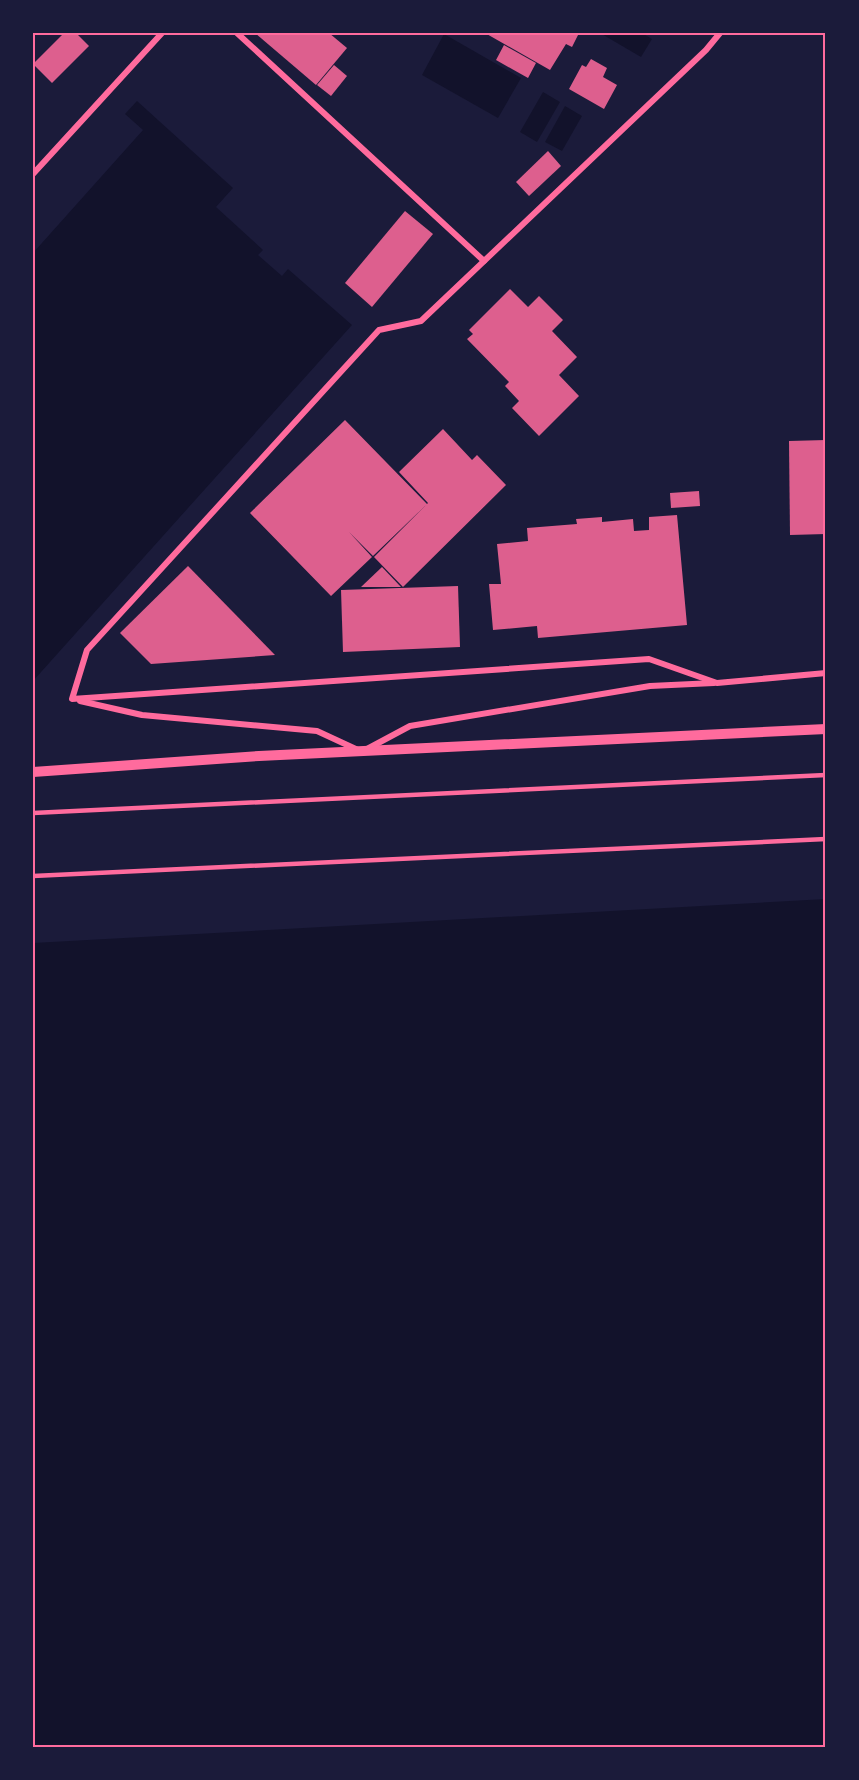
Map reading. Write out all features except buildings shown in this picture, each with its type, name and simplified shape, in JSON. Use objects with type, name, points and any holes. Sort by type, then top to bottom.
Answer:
[{"type":"street","points":[[33,174],[162,33]]},
{"type":"street","points":[[237,33],[484,261]]},
{"type":"street","points":[[72,699],[87,650],[378,330],[421,321],[706,50],[720,33]]},
{"type":"street","points":[[72,699],[649,659],[717,683]]},
{"type":"street","points":[[361,752],[410,726],[650,686],[717,683],[826,673]]},
{"type":"street","points":[[72,699],[142,715],[316,731],[361,752]]},
{"type":"street","points":[[33,772],[259,756],[826,729]]},
{"type":"lane","points":[[33,813],[826,775]]},
{"type":"lane","points":[[33,876],[826,839]]},
{"type":"shaded area","points":[[600,33],[642,33],[652,39],[641,57]]},
{"type":"shaded area","points":[[444,34],[521,78],[498,118],[422,75]]},
{"type":"shaded area","points":[[543,92],[560,102],[537,142],[520,132]]},
{"type":"shaded area","points":[[137,101],[233,188],[216,207],[263,250],[258,255],[282,276],[288,269],[352,325],[33,681],[33,253],[143,130],[125,114]]},
{"type":"shaded area","points":[[565,106],[582,116],[562,151],[545,142]]},
{"type":"shaded area","points":[[826,899],[826,1747],[33,1747],[33,943]]}]
